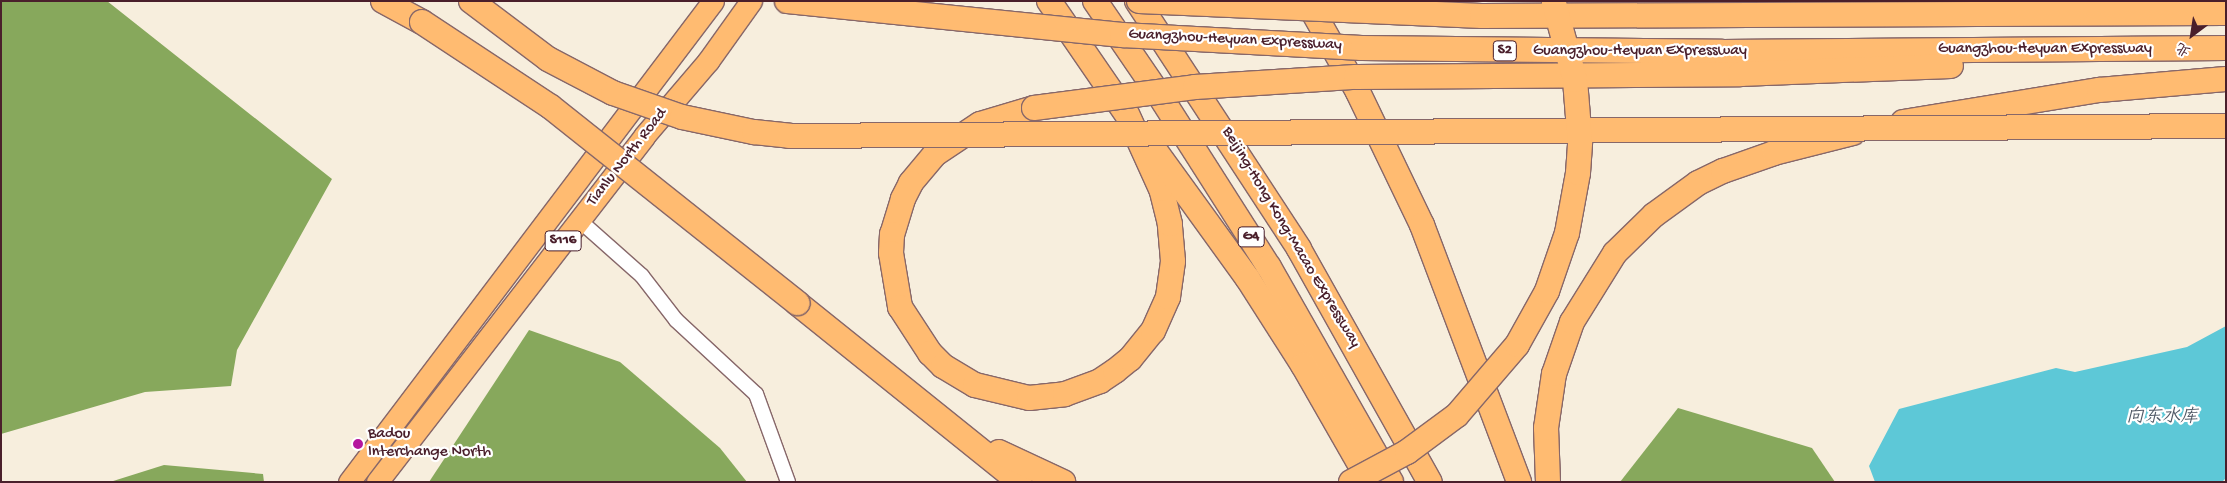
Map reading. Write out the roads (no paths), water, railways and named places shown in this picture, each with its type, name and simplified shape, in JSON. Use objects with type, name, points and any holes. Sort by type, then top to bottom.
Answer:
[{"type":"highway","points":[[383,1],[422,22],[551,107],[1020,482]]},
{"type":"highway","points":[[471,1],[548,59],[613,93],[700,122],[790,136],[2226,126]]},
{"type":"highway","name":"Guangzhou-Heyuan Expressway","points":[[787,1],[1122,36],[1362,48],[1652,52],[2226,48]]},
{"type":"highway","points":[[1049,1],[1127,114],[1248,279],[1304,365],[1370,482]]},
{"type":"highway","name":"Beijing-Hong Kong-Macao Expressway","points":[[1095,1],[1158,93],[1269,266],[1390,482]]},
{"type":"highway","name":"Beijing-Hong Kong-Macao Expressway","points":[[1138,1],[1299,249],[1430,482]]},
{"type":"highway","name":"S2","points":[[1138,1],[1482,16],[2226,13]]},
{"type":"highway","points":[[1307,1],[1358,92],[1422,225],[1519,482]]},
{"type":"highway","points":[[1351,482],[1407,452],[1456,415],[1512,352],[1547,291],[1568,233],[1576,188],[1580,142],[1575,80],[1553,1]]},
{"type":"highway","points":[[1127,114],[1162,189],[1170,224],[1173,261],[1168,297],[1148,338],[1116,371],[1100,381],[1066,394],[1029,398],[1001,394],[975,385],[930,353],[918,339],[900,307],[891,253],[896,216],[912,183],[935,154],[980,124],[1034,108],[1195,87],[1356,77],[1851,71],[2150,49]]},
{"type":"highway","points":[[1548,482],[1546,428],[1551,394],[1572,322],[1589,290],[1615,253],[1668,204],[1722,171],[1800,146],[1949,113],[2099,90],[2226,79]]},
{"type":"highway","points":[[914,397],[977,440],[1063,482]]},
{"type":"main road","name":"Tianlu North Road","points":[[349,482],[624,122],[713,1]]},
{"type":"main road","name":"Tianlu North Road","points":[[377,482],[644,136],[708,61],[751,1]]},
{"type":"main road","points":[[682,43],[708,61]]},
{"type":"main road","points":[[624,122],[644,136]]},
{"type":"street","points":[[580,220],[642,276],[676,320],[756,394],[788,482]]},
{"type":"water","name":"向东水库","points":[[2226,326],[2226,478],[2222,482],[1875,482],[1869,466],[1899,409],[2056,368],[2075,372],[2187,347]]},
{"type":"place","name":"Badou Interchange North","points":[[358,444]]}]
